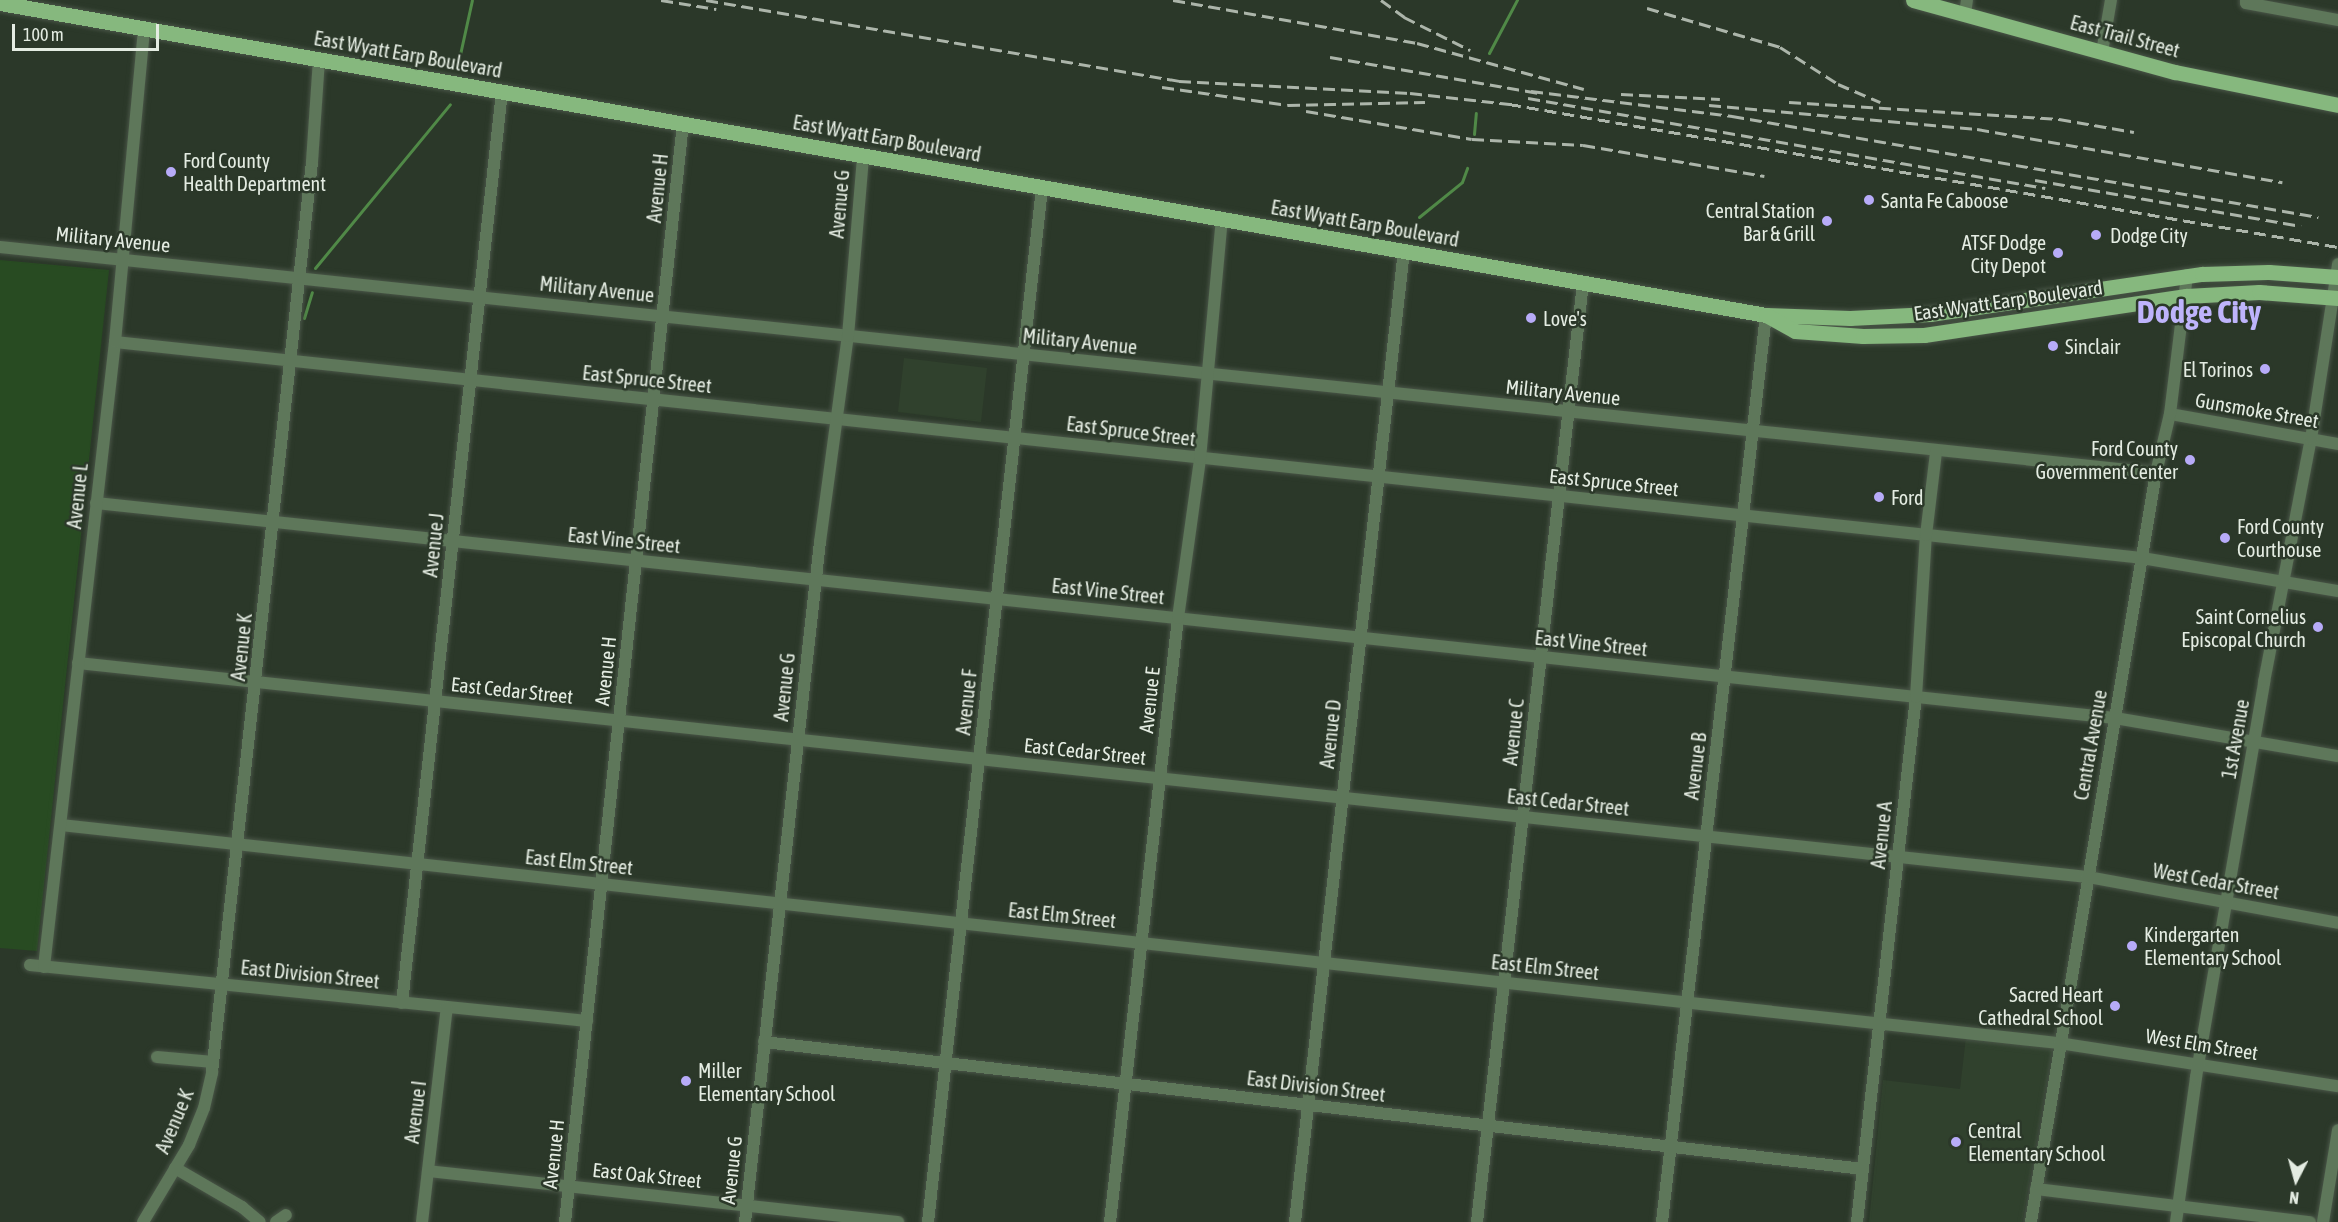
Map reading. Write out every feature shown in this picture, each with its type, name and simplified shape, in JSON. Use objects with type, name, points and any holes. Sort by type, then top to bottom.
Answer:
[{"type":"main road","name":"East Trail Street","points":[[1913,0],[1966,7],[2102,52],[2222,83],[2338,105]]},
{"type":"main road","name":"East Wyatt Earp Boulevard","points":[[0,3],[1766,315],[1850,318],[1930,314],[2187,276],[2269,272],[2337,272]]},
{"type":"main road","name":"East Wyatt Earp Boulevard","points":[[1766,315],[1795,331],[1863,336],[1924,334],[2186,296],[2259,292],[2335,297]]},
{"type":"street","points":[[2102,52],[2111,0]]},
{"type":"street","points":[[2246,2],[2338,20]]},
{"type":"street","name":"Avenue L","points":[[44,967],[115,342],[144,29]]},
{"type":"street","name":"Avenue K","points":[[143,1222],[175,1168],[204,1108],[213,1062],[256,682],[297,278],[312,162],[319,60]]},
{"type":"street","name":"Avenue J","points":[[402,1002],[502,92]]},
{"type":"street","name":"Avenue H","points":[[565,1222],[683,124]]},
{"type":"street","name":"Avenue G","points":[[745,1222],[816,580],[848,336],[862,156]]},
{"type":"street","name":"Avenue F","points":[[928,1222],[1017,438],[1042,187]]},
{"type":"street","name":"Avenue E","points":[[1110,1222],[1178,618],[1200,459],[1222,219]]},
{"type":"street","name":"Military Avenue","points":[[0,247],[1209,373],[1752,433],[2156,473]]},
{"type":"street","name":"Avenue D","points":[[1295,1222],[1404,251]]},
{"type":"street","name":"1st Avenue","points":[[2176,1222],[2199,1062],[2254,742],[2311,439],[2335,297],[2337,272]]},
{"type":"street","name":"Central Avenue","points":[[2031,1222],[2059,1043],[2156,473],[2170,414],[2187,276]]},
{"type":"street","name":"Avenue C","points":[[1478,1222],[1583,283]]},
{"type":"street","name":"Avenue B","points":[[1662,1222],[1766,315]]},
{"type":"street","name":"East Spruce Street","points":[[115,342],[654,399],[836,421],[1017,438],[2142,558],[2338,591]]},
{"type":"street","name":"Gunsmoke Street","points":[[2170,414],[2338,444]]},
{"type":"street","name":"Avenue A","points":[[1857,1222],[1916,697],[1926,535],[1936,452]]},
{"type":"street","name":"East Vine Street","points":[[96,503],[2115,718],[2338,756]]},
{"type":"street","name":"East Cedar Street","points":[[78,663],[2088,877]]},
{"type":"street","name":"East Elm Street","points":[[61,825],[2059,1043]]},
{"type":"street","name":"West Cedar Street","points":[[2088,877],[2338,923]]},
{"type":"street","name":"East Division Street","points":[[30,965],[586,1021]]},
{"type":"street","name":"Avenue I","points":[[422,1222],[447,1007]]},
{"type":"street","name":"East Division Street","points":[[765,1042],[1863,1169]]},
{"type":"street","name":"West Elm Street","points":[[2059,1043],[2199,1062],[2338,1086]]},
{"type":"street","points":[[157,1057],[213,1062]]},
{"type":"street","points":[[2324,1222],[2338,1130]]},
{"type":"street","points":[[175,1168],[243,1207],[260,1222]]},
{"type":"street","name":"East Oak Street","points":[[428,1171],[898,1222]]},
{"type":"street","points":[[2036,1189],[2310,1222]]},
{"type":"shaded area","points":[[904,358],[987,368],[981,422],[898,412]]},
{"type":"shaded area","name":"Central Elementary School","points":[[1966,1037],[2053,1046],[2022,1222],[1869,1222],[1883,1080],[1960,1089]]},
{"type":"green space","points":[[0,260],[109,270],[37,951],[0,948]]},
{"type":"waterway","points":[[459,59],[472,0]]},
{"type":"waterway","points":[[1489,53],[1517,0]]},
{"type":"waterway","points":[[315,268],[450,104]]},
{"type":"waterway","points":[[1474,134],[1476,113]]},
{"type":"waterway","points":[[1419,217],[1462,182],[1467,168]]},
{"type":"waterway","points":[[304,318],[312,292]]},
{"type":"railway","points":[[661,0],[716,9]]},
{"type":"railway","points":[[706,0],[1179,81],[1410,93],[1509,104],[2338,247]]},
{"type":"railway","points":[[1173,0],[1417,43],[1584,89]]},
{"type":"railway","points":[[1381,0],[1404,17],[1470,50]]},
{"type":"railway","points":[[1647,8],[1780,47],[1838,84],[1880,102]]},
{"type":"railway","points":[[1330,57],[1539,93]]},
{"type":"railway","points":[[1162,87],[1288,105],[1425,102]]},
{"type":"railway","points":[[1531,91],[1732,116],[2318,217]]},
{"type":"railway","points":[[1621,94],[1720,99]]},
{"type":"railway","points":[[1528,98],[2045,188]]},
{"type":"railway","points":[[1789,102],[2059,119],[2134,132]]},
{"type":"railway","points":[[1709,105],[1977,129],[2282,182]]},
{"type":"railway","points":[[1306,111],[1472,139],[1583,145],[1764,176]]},
{"type":"railway","points":[[2035,180],[2301,226]]},
{"type":"place","name":"Ford County Health Department","points":[[171,172]]},
{"type":"place","name":"Santa Fe Caboose","points":[[1869,200]]},
{"type":"place","name":"Central Station Bar & Grill","points":[[1827,221]]},
{"type":"place","name":"Dodge City","points":[[2096,235]]},
{"type":"place","name":"ATSF Dodge City Depot","points":[[2058,253]]},
{"type":"place","name":"Love's","points":[[1531,318]]},
{"type":"place","name":"Sinclair","points":[[2053,346]]},
{"type":"place","name":"El Torinos","points":[[2265,369]]},
{"type":"place","name":"Ford County Government Center","points":[[2190,460]]},
{"type":"place","name":"Ford","points":[[1879,497]]},
{"type":"place","name":"Ford County Courthouse","points":[[2225,538]]},
{"type":"place","name":"Saint Cornelius Episcopal Church","points":[[2318,627]]},
{"type":"place","name":"Kindergarten Elementary School","points":[[2132,946]]},
{"type":"place","name":"Sacred Heart Cathedral School","points":[[2115,1006]]},
{"type":"place","name":"Miller Elementary School","points":[[686,1081]]},
{"type":"place","name":"Central Elementary School","points":[[1956,1142]]},
{"type":"district","name":"Dodge City","points":[[2199,312]]}]
